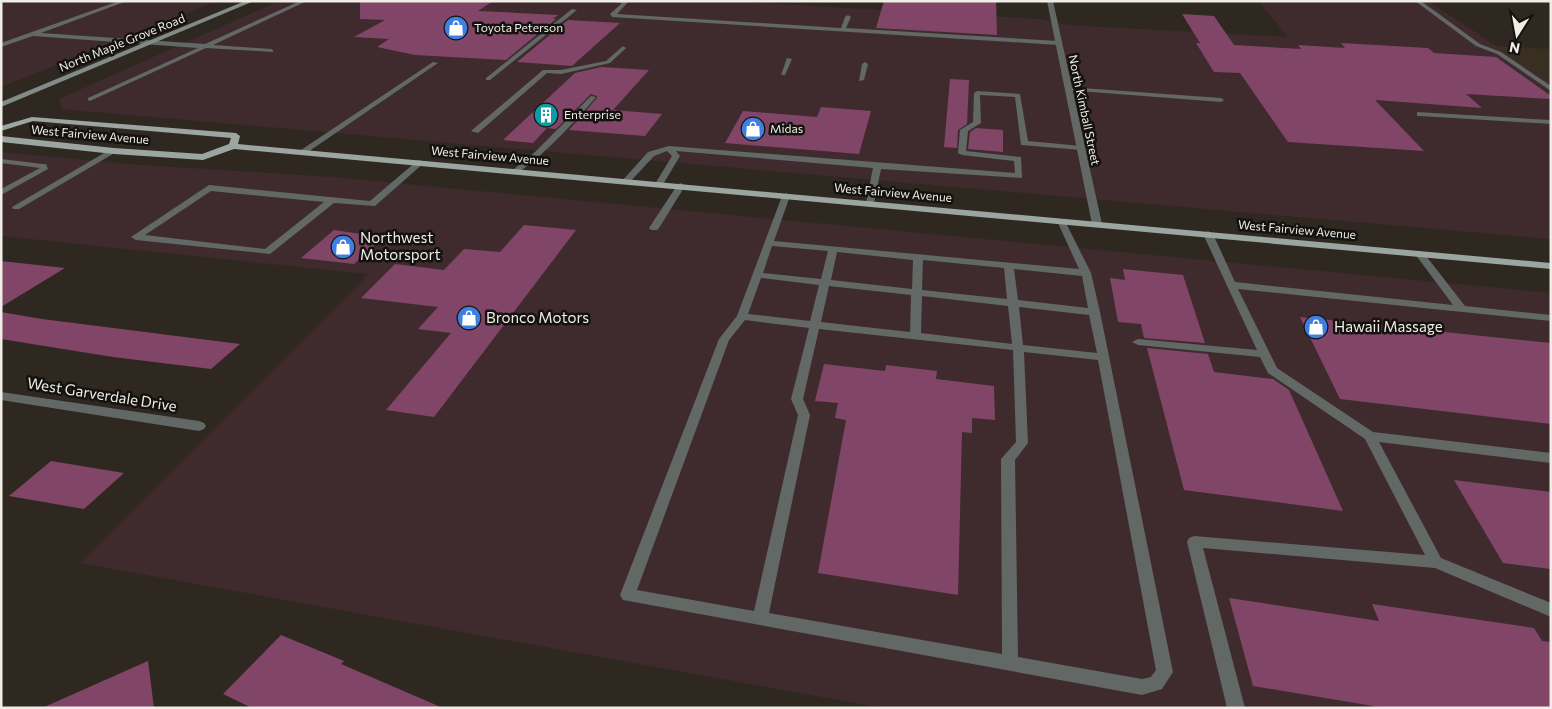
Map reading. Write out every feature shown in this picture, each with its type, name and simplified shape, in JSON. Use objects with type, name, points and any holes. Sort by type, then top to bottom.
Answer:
[{"type":"main road","name":"North Maple Grove Road","points":[[1,105],[251,1]]},
{"type":"main road","name":"West Fairview Avenue","points":[[3,127],[32,119],[236,136],[233,146]]},
{"type":"main road","name":"West Fairview Avenue","points":[[1,139],[114,151],[203,157],[233,146],[1551,266]]},
{"type":"street","name":"North Kimball Street","points":[[1050,1],[1097,224]]},
{"type":"street","name":"West Garverdale Drive","points":[[1,396],[199,426]]},
{"type":"lane","points":[[1,45],[125,1]]},
{"type":"lane","points":[[90,99],[305,1]]},
{"type":"lane","points":[[608,1],[627,2],[612,15],[1058,43]]},
{"type":"lane","points":[[1417,1],[1478,45],[1499,53],[1551,89]]},
{"type":"lane","points":[[488,78],[574,10]]},
{"type":"lane","points":[[843,30],[848,17]]},
{"type":"lane","points":[[33,34],[271,51]]},
{"type":"lane","points":[[475,131],[545,71],[561,72],[608,62],[624,48]]},
{"type":"lane","points":[[783,74],[789,59]]},
{"type":"lane","points":[[302,152],[435,63]]},
{"type":"lane","points":[[861,80],[865,64]]},
{"type":"lane","points":[[1068,89],[1221,100]]},
{"type":"lane","points":[[626,181],[651,154],[669,148],[1019,176],[1018,159],[1024,143],[1018,95],[977,93],[977,123],[964,130],[962,153],[1018,159]]},
{"type":"lane","points":[[517,171],[538,154],[593,97]]},
{"type":"lane","points":[[1420,114],[1551,122]]},
{"type":"lane","points":[[1024,143],[1081,148]]},
{"type":"lane","points":[[659,184],[676,156],[669,148]]},
{"type":"lane","points":[[16,208],[114,151]]},
{"type":"lane","points":[[1,161],[37,164],[43,166],[44,169],[1,193]]},
{"type":"lane","points":[[332,200],[267,252],[136,237],[209,188],[332,200],[372,204],[421,162]]},
{"type":"lane","points":[[870,203],[877,166]]},
{"type":"lane","points":[[654,228],[681,186]]},
{"type":"lane","points":[[786,196],[742,317],[724,338],[628,595],[1142,688],[1156,684],[1165,672],[1095,312],[1086,273],[1062,221]]},
{"type":"lane","points":[[1208,234],[1272,370],[1370,436],[1551,458]]},
{"type":"lane","points":[[769,243],[1086,273]]},
{"type":"lane","points":[[760,618],[804,415],[797,399],[833,249]]},
{"type":"lane","points":[[1420,254],[1462,309]]},
{"type":"lane","points":[[915,336],[918,258]]},
{"type":"lane","points":[[1009,267],[1018,347],[1022,443],[1008,459],[1010,663]]},
{"type":"lane","points":[[757,275],[1095,312]]},
{"type":"lane","points":[[1231,286],[1551,318]]},
{"type":"lane","points":[[742,317],[1103,357]]},
{"type":"lane","points":[[1138,342],[1264,354]]},
{"type":"lane","points":[[1370,436],[1436,562]]},
{"type":"lane","points":[[1236,708],[1194,542],[1436,562],[1551,610]]},
{"type":"shaded area","points":[[1,1],[217,1],[1,87]]},
{"type":"shaded area","points":[[279,1],[725,1],[1039,19],[1067,25],[1288,37],[1258,1],[1428,1],[1551,82],[1551,239],[61,109],[59,99]]},
{"type":"shaded area","points":[[1495,46],[1551,49],[1551,82]]},
{"type":"shaded area","points":[[1,152],[127,164],[332,177],[1551,293],[1551,708],[883,708],[80,563],[369,274],[1,236]]},
{"type":"building","name":"Toyota Peterson","points":[[360,1],[493,1],[478,11],[558,15],[553,19],[556,19],[506,60],[415,55],[377,47],[389,39],[354,37],[385,20],[360,19]]},
{"type":"building","points":[[884,1],[996,1],[997,35],[876,28]]},
{"type":"building","points":[[1182,14],[1214,16],[1234,45],[1301,49],[1298,45],[1345,48],[1341,43],[1428,48],[1434,53],[1496,57],[1551,96],[1551,99],[1466,94],[1482,108],[1375,100],[1424,151],[1288,142],[1240,73],[1214,72],[1196,43],[1200,43]]},
{"type":"building","points":[[568,20],[620,23],[572,66],[517,62]]},
{"type":"building","points":[[601,67],[649,70],[613,110],[662,114],[645,136],[569,130],[597,98],[597,96],[591,94],[556,129],[547,128],[533,143],[503,140],[575,73]]},
{"type":"building","points":[[950,79],[969,80],[967,124],[958,130],[957,148],[944,147]]},
{"type":"building","points":[[821,107],[871,111],[859,154],[725,143],[743,111],[817,117]]},
{"type":"building","points":[[976,128],[1003,130],[1003,152],[968,149],[970,132]]},
{"type":"building","name":"Bronco Motors","points":[[524,225],[576,230],[434,417],[386,410],[451,333],[418,329],[438,307],[361,298],[395,264],[444,270],[464,249],[500,252]]},
{"type":"building","name":"Northwest Motorsport","points":[[334,230],[385,236],[354,264],[301,258]]},
{"type":"building","points":[[1,261],[65,268],[1,307]]},
{"type":"building","points":[[1123,269],[1183,275],[1205,343],[1144,338],[1141,324],[1118,322],[1110,278],[1125,280]]},
{"type":"building","points":[[1,312],[240,344],[211,369],[113,357],[1,339]]},
{"type":"building","points":[[1300,317],[1551,343],[1551,424],[1340,399]]},
{"type":"building","points":[[1147,348],[1208,354],[1214,372],[1273,379],[1289,390],[1343,511],[1184,490]]},
{"type":"building","points":[[824,364],[885,371],[886,365],[937,371],[936,379],[994,386],[995,420],[972,418],[972,433],[962,432],[958,595],[818,573],[846,420],[835,418],[838,403],[815,401]]},
{"type":"building","points":[[51,461],[124,473],[84,509],[9,496]]},
{"type":"building","points":[[1454,480],[1551,492],[1551,569],[1503,563]]},
{"type":"building","points":[[1229,598],[1379,621],[1372,604],[1534,628],[1542,641],[1551,642],[1551,708],[1385,708],[1253,686]]},
{"type":"building","points":[[281,635],[344,661],[341,664],[443,708],[252,708],[223,694]]},
{"type":"building","points":[[148,661],[154,708],[42,708]]},
{"type":"place","name":"Toyota Peterson","points":[[456,28]]},
{"type":"place","name":"Enterprise","points":[[546,115]]},
{"type":"place","name":"Midas","points":[[753,129]]},
{"type":"place","name":"Northwest Motorsport","points":[[343,247]]},
{"type":"place","name":"Bronco Motors","points":[[469,318]]},
{"type":"place","name":"Hawaii Massage","points":[[1316,327]]}]
